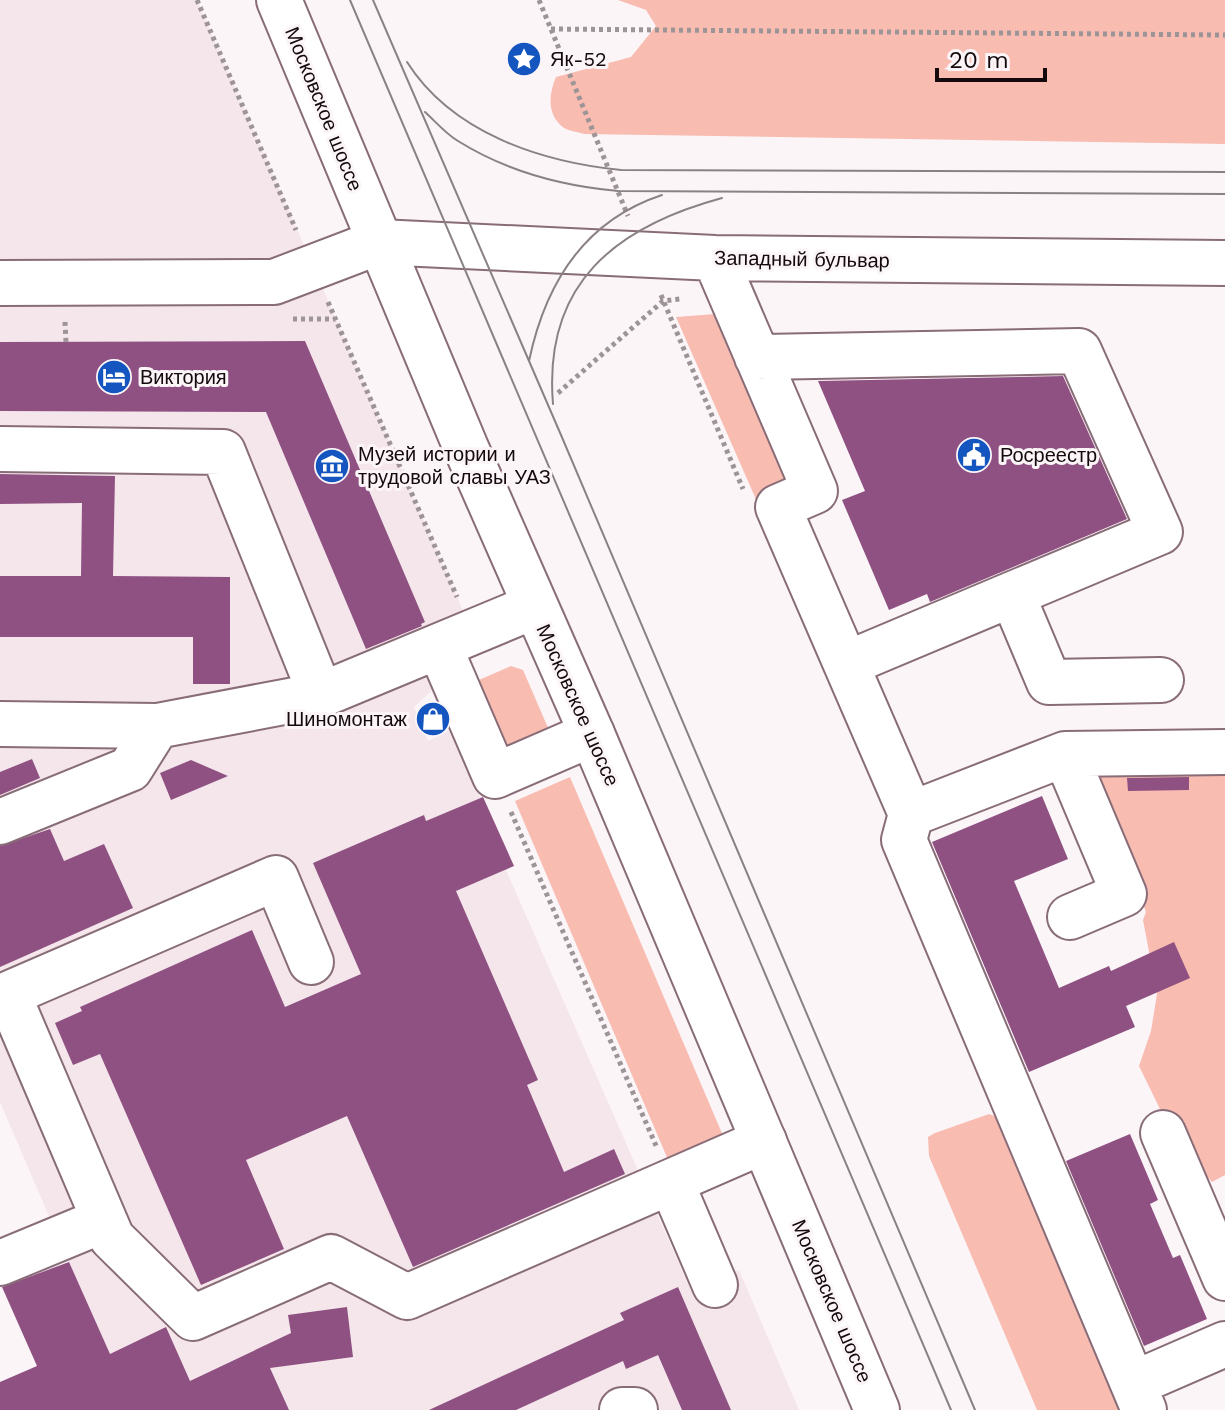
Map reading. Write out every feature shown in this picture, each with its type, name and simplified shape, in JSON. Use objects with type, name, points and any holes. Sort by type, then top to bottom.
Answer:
[{"type":"main road","name":"Московское шоссе","points":[[279,0],[379,242],[592,734],[877,1410]]},
{"type":"main road","points":[[0,283],[274,282],[379,242]]},
{"type":"main road","name":"Западный бульвар","points":[[379,242],[715,258],[1225,263]]},
{"type":"main road","points":[[715,258],[815,491],[778,507],[911,814],[904,840],[1139,1397],[1225,1344]]},
{"type":"main road","points":[[757,357],[1079,351],[1160,532],[846,664]]},
{"type":"main road","points":[[0,449],[223,452],[321,695]]},
{"type":"main road","points":[[1012,594],[1049,682],[1161,680]]},
{"type":"main road","points":[[0,724],[157,726],[321,695],[535,606]]},
{"type":"main road","points":[[456,638],[495,776],[592,734]]},
{"type":"main road","points":[[0,822],[130,769],[157,726]]},
{"type":"main road","points":[[911,814],[1065,754],[1225,752]]},
{"type":"main road","points":[[1065,754],[1124,894],[1070,917]]},
{"type":"main road","points":[[311,962],[276,878],[8,994],[112,1238],[193,1318],[331,1257],[407,1297],[764,1141]]},
{"type":"main road","points":[[1163,1133],[1220,1257]]},
{"type":"main road","points":[[671,1182],[715,1285]]},
{"type":"main road","points":[[0,1263],[104,1220]]},
{"type":"main road","points":[[622,1410],[635,1410]]},
{"type":"path","points":[[197,0],[312,267],[456,638]]},
{"type":"path","points":[[539,0],[663,301],[558,393]]},
{"type":"path","points":[[551,29],[1225,35]]},
{"type":"path","points":[[495,776],[671,1182]]},
{"type":"shaded area","points":[[0,0],[197,0],[472,631],[451,673],[414,707],[428,741],[449,731],[480,797],[483,796],[514,866],[506,870],[691,1291],[739,1270],[799,1410],[132,1410],[0,1102]]},
{"type":"shaded area","points":[[618,0],[1225,0],[1225,144],[584,134],[566,129],[558,123],[552,110],[551,97],[556,77],[631,57],[656,26],[646,10]]},
{"type":"shaded area","points":[[715,314],[791,489],[758,504],[676,317]]},
{"type":"shaded area","points":[[511,666],[523,670],[552,737],[498,761],[465,686]]},
{"type":"shaded area","points":[[1225,745],[1225,1175],[1212,1182],[1176,1142],[1139,1066],[1151,1031],[1157,994],[1143,920],[1146,912],[1096,774]]},
{"type":"shaded area","points":[[570,777],[724,1138],[669,1162],[515,801]]},
{"type":"shaded area","points":[[989,1114],[997,1117],[1125,1410],[1037,1410],[929,1156],[928,1137]]},
{"type":"building","points":[[305,341],[425,622],[366,649],[266,412],[0,411],[0,342]]},
{"type":"building","name":"Росреестр","points":[[1063,376],[1127,519],[930,602],[927,594],[889,610],[842,500],[865,491],[818,381]]},
{"type":"building","points":[[0,474],[115,476],[113,576],[230,577],[230,684],[193,684],[193,637],[0,637],[0,576],[81,576],[82,503],[0,504]]},
{"type":"building","points":[[32,759],[40,778],[0,795],[0,772]]},
{"type":"building","points":[[191,760],[228,776],[171,800],[160,773]]},
{"type":"building","points":[[1189,777],[1189,790],[1128,791],[1127,778]]},
{"type":"building","points":[[1042,796],[1068,859],[1014,881],[1059,988],[1109,966],[1111,971],[1174,942],[1190,978],[1126,1006],[1135,1027],[1029,1072],[932,842]]},
{"type":"building","points":[[483,797],[514,866],[456,891],[538,1080],[527,1085],[564,1172],[614,1149],[625,1174],[413,1267],[347,1116],[246,1160],[284,1249],[201,1285],[100,1054],[73,1065],[55,1023],[82,1011],[80,1007],[252,930],[285,1007],[361,974],[313,863],[424,815],[426,821]]},
{"type":"building","points":[[50,829],[64,861],[104,844],[133,908],[0,967],[0,846]]},
{"type":"building","points":[[1130,1134],[1158,1200],[1150,1204],[1173,1258],[1180,1255],[1207,1319],[1144,1346],[1066,1161]]},
{"type":"building","points":[[69,1262],[110,1354],[166,1327],[190,1381],[291,1333],[288,1315],[347,1307],[353,1357],[270,1368],[289,1410],[0,1410],[0,1382],[37,1366],[2,1287]]},
{"type":"building","points":[[678,1287],[731,1410],[682,1410],[658,1355],[626,1369],[623,1361],[516,1410],[429,1410],[624,1320],[620,1313]]},
{"type":"tram line","points":[[350,0],[951,1410]]},
{"type":"tram line","points":[[373,0],[975,1410]]},
{"type":"tram line","points":[[407,62],[426,87],[448,108],[473,125],[530,151],[591,166],[621,170],[1225,172]]},
{"type":"tram line","points":[[425,112],[445,131],[476,152],[515,169],[556,181],[618,191],[1225,194]]},
{"type":"tram line","points":[[529,361],[545,307],[572,259],[610,221],[634,206],[662,195]]},
{"type":"tram line","points":[[553,404],[553,362],[560,325],[574,294],[594,267],[619,244],[649,226],[684,210],[722,198]]},
{"type":"place","name":"Як-52","points":[[524,59]]},
{"type":"place","name":"Виктория","points":[[114,377]]},
{"type":"place","name":"Росреестр","points":[[974,455]]},
{"type":"place","name":"Музей истории и трудовой славы УАЗ","points":[[332,466]]},
{"type":"place","name":"Шиномонтаж","points":[[433,719]]}]
